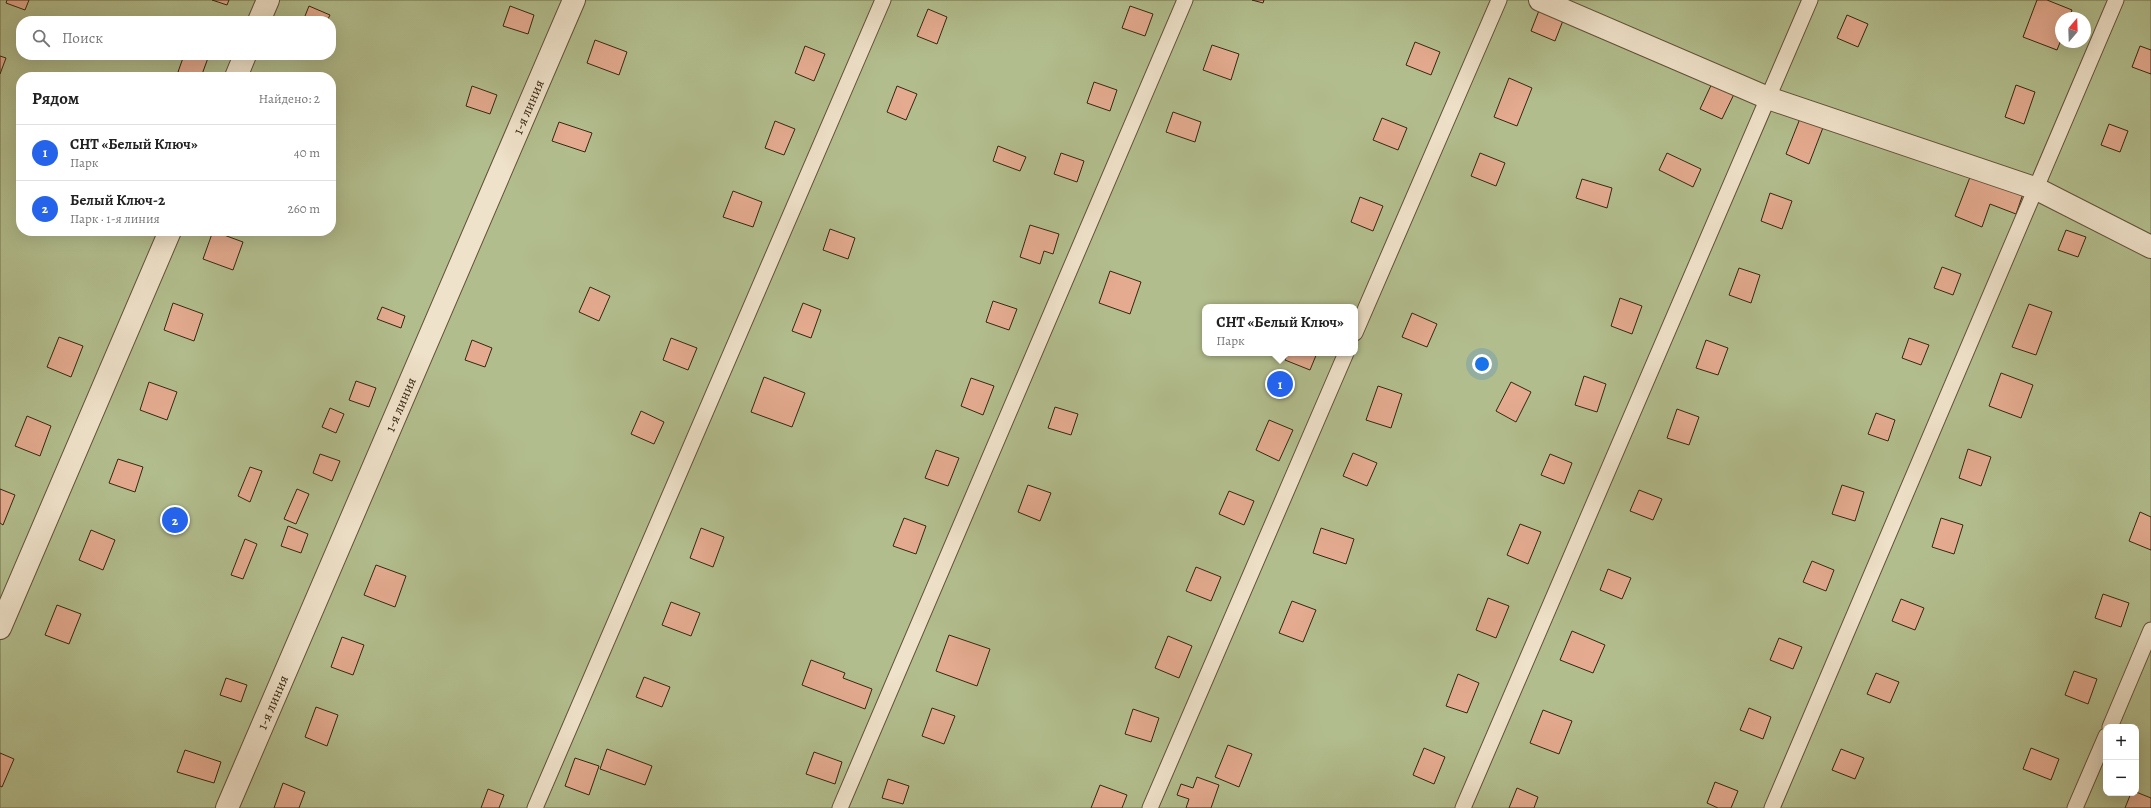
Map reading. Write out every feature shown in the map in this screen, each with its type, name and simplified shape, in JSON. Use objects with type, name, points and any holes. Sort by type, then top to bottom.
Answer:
[{"type":"street","points":[[262,16],[268,0]]},
{"type":"street","name":"1-я линия","points":[[227,808],[574,0]]},
{"type":"street","points":[[1540,0],[1768,98],[2037,189],[2151,247]]},
{"type":"street","points":[[238,72],[243,60]]},
{"type":"street","points":[[0,628],[168,236]]},
{"type":"lane","points":[[535,808],[883,0]]},
{"type":"lane","points":[[840,808],[1185,0]]},
{"type":"lane","points":[[1358,326],[1499,0]]},
{"type":"lane","points":[[1463,808],[1810,0]]},
{"type":"lane","points":[[1772,808],[2037,189],[2116,0]]},
{"type":"lane","points":[[1150,808],[1345,356]]},
{"type":"lane","points":[[2111,724],[2151,630]]},
{"type":"lane","points":[[2075,808],[2103,743]]},
{"type":"green space","points":[[0,0],[2151,0],[2151,808],[0,808]]},
{"type":"building","points":[[7,0],[29,0],[25,10],[6,3]]},
{"type":"building","points":[[212,0],[229,0],[227,5]]},
{"type":"building","points":[[1252,0],[1264,0],[1263,3]]},
{"type":"building","points":[[2037,0],[2047,0],[2072,10],[2071,12],[2055,12],[2055,48],[2058,48],[2057,50],[2023,37]]},
{"type":"building","points":[[309,6],[330,15],[330,16],[305,16]]},
{"type":"building","points":[[510,6],[534,15],[528,34],[503,26]]},
{"type":"building","points":[[1130,6],[1153,14],[1145,36],[1122,28]]},
{"type":"building","points":[[1540,8],[1564,18],[1555,41],[1531,31]]},
{"type":"building","points":[[928,9],[947,17],[937,44],[917,36]]},
{"type":"building","points":[[1847,15],[1868,24],[1858,47],[1837,38]]},
{"type":"building","points":[[595,40],[627,52],[619,75],[587,63]]},
{"type":"building","points":[[1415,42],[1440,52],[1431,75],[1406,65]]},
{"type":"building","points":[[1212,45],[1239,54],[1231,80],[1203,70]]},
{"type":"building","points":[[805,46],[825,54],[814,81],[795,73]]},
{"type":"building","points":[[2140,46],[2151,50],[2151,74],[2132,67]]},
{"type":"building","points":[[0,56],[6,58],[0,74]]},
{"type":"building","points":[[182,60],[207,60],[203,72],[178,72]]},
{"type":"building","points":[[1509,78],[1532,88],[1517,126],[1494,117]]},
{"type":"building","points":[[1714,79],[1736,90],[1722,119],[1700,109]]},
{"type":"building","points":[[1094,82],[1117,90],[1110,111],[1087,103]]},
{"type":"building","points":[[2016,85],[2035,92],[2024,124],[2005,117]]},
{"type":"building","points":[[472,86],[497,95],[490,114],[466,106]]},
{"type":"building","points":[[897,86],[917,94],[906,120],[887,112]]},
{"type":"building","points":[[1173,112],[1201,122],[1195,142],[1166,132]]},
{"type":"building","points":[[1801,116],[1824,125],[1809,164],[1786,154]]},
{"type":"building","points":[[1382,118],[1407,128],[1398,150],[1373,140]]},
{"type":"building","points":[[775,121],[795,129],[784,155],[765,148]]},
{"type":"building","points":[[559,122],[592,133],[585,152],[552,141]]},
{"type":"building","points":[[2109,124],[2128,131],[2120,152],[2101,145]]},
{"type":"building","points":[[998,146],[1026,157],[1020,171],[993,161]]},
{"type":"building","points":[[1061,153],[1084,161],[1077,182],[1054,174]]},
{"type":"building","points":[[1480,153],[1505,163],[1496,186],[1471,176]]},
{"type":"building","points":[[1667,153],[1701,169],[1693,187],[1659,170]]},
{"type":"building","points":[[1972,172],[2024,191],[2016,214],[1990,204],[1982,227],[1955,216]]},
{"type":"building","points":[[1582,179],[1612,188],[1607,208],[1576,198]]},
{"type":"building","points":[[733,191],[762,202],[753,227],[723,217]]},
{"type":"building","points":[[1770,193],[1792,201],[1782,229],[1761,221]]},
{"type":"building","points":[[1360,197],[1383,206],[1373,231],[1351,222]]},
{"type":"building","points":[[1030,225],[1059,234],[1053,254],[1044,251],[1040,264],[1020,257]]},
{"type":"building","points":[[830,229],[855,238],[848,259],[823,250]]},
{"type":"building","points":[[2066,230],[2086,237],[2078,257],[2058,250]]},
{"type":"building","points":[[211,236],[227,236],[243,242],[233,270],[203,259]]},
{"type":"building","points":[[1942,267],[1961,274],[1953,295],[1934,288]]},
{"type":"building","points":[[1739,268],[1760,275],[1751,303],[1729,295]]},
{"type":"building","points":[[1110,271],[1141,282],[1130,314],[1099,303]]},
{"type":"building","points":[[590,287],[610,296],[599,321],[579,312]]},
{"type":"building","points":[[1620,298],[1642,306],[1632,334],[1611,326]]},
{"type":"building","points":[[993,301],[1017,309],[1009,330],[986,322]]},
{"type":"building","points":[[173,303],[203,314],[194,341],[164,330]]},
{"type":"building","points":[[803,303],[821,310],[811,338],[792,331]]},
{"type":"building","points":[[2029,304],[2052,312],[2036,355],[2012,347]]},
{"type":"building","points":[[382,307],[405,316],[401,328],[377,319]]},
{"type":"building","points":[[1412,313],[1437,324],[1427,347],[1402,337]]},
{"type":"building","points":[[59,337],[83,346],[71,377],[47,367]]},
{"type":"building","points":[[671,338],[697,348],[688,370],[663,360]]},
{"type":"building","points":[[1909,338],[1929,345],[1921,365],[1902,358]]},
{"type":"building","points":[[472,340],[492,348],[485,367],[465,360]]},
{"type":"building","points":[[1706,340],[1728,348],[1718,375],[1696,368]]},
{"type":"building","points":[[1287,356],[1316,356],[1310,370],[1285,360]]},
{"type":"building","points":[[2001,373],[2033,385],[2021,418],[1989,406]]},
{"type":"building","points":[[1584,376],[1606,384],[1597,412],[1575,405]]},
{"type":"building","points":[[764,377],[805,393],[792,427],[751,412]]},
{"type":"building","points":[[971,378],[994,386],[983,415],[961,406]]},
{"type":"building","points":[[356,381],[376,388],[369,407],[349,400]]},
{"type":"building","points":[[149,382],[177,392],[167,420],[140,410]]},
{"type":"building","points":[[1511,382],[1531,392],[1516,422],[1496,411]]},
{"type":"building","points":[[1378,386],[1402,394],[1391,428],[1366,420]]},
{"type":"building","points":[[1055,407],[1078,414],[1071,435],[1048,428]]},
{"type":"building","points":[[330,408],[344,414],[336,433],[322,427]]},
{"type":"building","points":[[1677,409],[1699,417],[1689,445],[1667,438]]},
{"type":"building","points":[[641,411],[664,422],[654,444],[631,434]]},
{"type":"building","points":[[1876,413],[1895,420],[1888,441],[1868,434]]},
{"type":"building","points":[[27,416],[51,426],[40,456],[15,446]]},
{"type":"building","points":[[1269,420],[1293,430],[1279,461],[1256,450]]},
{"type":"building","points":[[1968,449],[1991,457],[1981,486],[1959,478]]},
{"type":"building","points":[[936,450],[959,458],[948,486],[925,478]]},
{"type":"building","points":[[1353,453],[1377,463],[1367,486],[1343,476]]},
{"type":"building","points":[[320,454],[340,461],[332,481],[313,473]]},
{"type":"building","points":[[1550,454],[1572,463],[1564,484],[1541,475]]},
{"type":"building","points":[[118,459],[143,467],[135,492],[109,483]]},
{"type":"building","points":[[250,467],[262,471],[250,502],[238,496]]},
{"type":"building","points":[[1028,485],[1051,493],[1040,521],[1018,512]]},
{"type":"building","points":[[1842,485],[1864,492],[1855,521],[1832,514]]},
{"type":"building","points":[[0,489],[15,495],[3,525],[0,523]]},
{"type":"building","points":[[297,489],[309,494],[296,524],[284,519]]},
{"type":"building","points":[[1639,490],[1662,499],[1653,520],[1630,511]]},
{"type":"building","points":[[1229,491],[1254,501],[1244,525],[1219,514]]},
{"type":"building","points":[[2140,512],[2151,517],[2151,550],[2129,541]]},
{"type":"building","points":[[904,518],[926,526],[916,554],[893,546]]},
{"type":"building","points":[[1941,518],[1963,525],[1954,554],[1932,547]]},
{"type":"building","points":[[1520,524],[1541,532],[1528,564],[1507,555]]},
{"type":"building","points":[[288,526],[308,534],[301,553],[281,546]]},
{"type":"building","points":[[701,528],[724,537],[713,567],[690,558]]},
{"type":"building","points":[[1321,528],[1354,539],[1346,564],[1313,553]]},
{"type":"building","points":[[91,530],[115,540],[103,570],[79,560]]},
{"type":"building","points":[[245,539],[257,544],[243,579],[231,575]]},
{"type":"building","points":[[1812,561],[1834,570],[1826,591],[1803,582]]},
{"type":"building","points":[[376,565],[406,576],[395,607],[364,595]]},
{"type":"building","points":[[1196,567],[1221,577],[1211,601],[1186,591]]},
{"type":"building","points":[[1608,569],[1631,578],[1622,599],[1600,590]]},
{"type":"building","points":[[2103,594],[2129,603],[2121,627],[2095,618]]},
{"type":"building","points":[[1488,598],[1509,606],[1496,638],[1476,630]]},
{"type":"building","points":[[1901,599],[1924,608],[1915,630],[1892,621]]},
{"type":"building","points":[[1292,601],[1316,610],[1303,642],[1279,633]]},
{"type":"building","points":[[671,602],[700,613],[691,636],[662,625]]},
{"type":"building","points":[[57,605],[81,614],[69,644],[45,635]]},
{"type":"building","points":[[1572,631],[1605,645],[1593,673],[1560,660]]},
{"type":"building","points":[[949,635],[990,649],[977,686],[936,671]]},
{"type":"building","points":[[1168,636],[1192,646],[1179,678],[1155,668]]},
{"type":"building","points":[[342,637],[364,645],[353,675],[331,667]]},
{"type":"building","points":[[1779,638],[1802,647],[1793,669],[1770,660]]},
{"type":"building","points":[[811,660],[845,673],[843,678],[872,689],[865,709],[802,685]]},
{"type":"building","points":[[2074,671],[2097,679],[2088,704],[2065,695]]},
{"type":"building","points":[[1876,673],[1899,682],[1890,703],[1867,694]]},
{"type":"building","points":[[1458,674],[1479,683],[1467,713],[1446,706]]},
{"type":"building","points":[[644,677],[670,687],[662,707],[636,697]]},
{"type":"building","points":[[226,678],[247,685],[241,702],[220,695]]},
{"type":"building","points":[[316,707],[338,715],[327,746],[305,737]]},
{"type":"building","points":[[932,708],[955,716],[944,744],[922,736]]},
{"type":"building","points":[[1749,708],[1771,717],[1763,739],[1740,730]]},
{"type":"building","points":[[1133,709],[1159,718],[1151,742],[1125,734]]},
{"type":"building","points":[[1543,710],[1572,721],[1559,754],[1530,743]]},
{"type":"building","points":[[1228,745],[1252,754],[1239,787],[1215,777]]},
{"type":"building","points":[[1424,748],[1445,757],[1434,784],[1413,775]]},
{"type":"building","points":[[2031,748],[2059,759],[2051,780],[2023,769]]},
{"type":"building","points":[[607,749],[652,766],[645,785],[600,769]]},
{"type":"building","points":[[1841,749],[1864,758],[1855,779],[1832,770]]},
{"type":"building","points":[[185,750],[221,762],[214,783],[177,772]]},
{"type":"building","points":[[814,752],[842,762],[835,784],[806,774]]},
{"type":"building","points":[[0,753],[14,759],[2,787],[0,786]]},
{"type":"building","points":[[575,758],[599,766],[589,795],[565,786]]},
{"type":"building","points":[[1197,777],[1219,785],[1211,808],[1186,808],[1189,799],[1177,795],[1181,784],[1193,788]]},
{"type":"building","points":[[888,779],[909,786],[903,804],[882,798]]},
{"type":"building","points":[[1715,782],[1738,791],[1731,808],[1718,808],[1707,803]]},
{"type":"building","points":[[283,783],[305,792],[299,808],[274,808]]},
{"type":"building","points":[[1100,785],[1127,795],[1122,808],[1091,808]]},
{"type":"building","points":[[1517,788],[1538,797],[1534,808],[1509,808]]},
{"type":"building","points":[[488,789],[504,795],[499,808],[481,808]]},
{"type":"building","points":[[2139,793],[2151,798],[2151,808],[2125,808],[2130,796],[2139,796]]},
{"type":"place","name":"СНТ «Белый Ключ»","points":[[1280,384]]},
{"type":"place","name":"Белый Ключ-2","points":[[175,520]]}]
